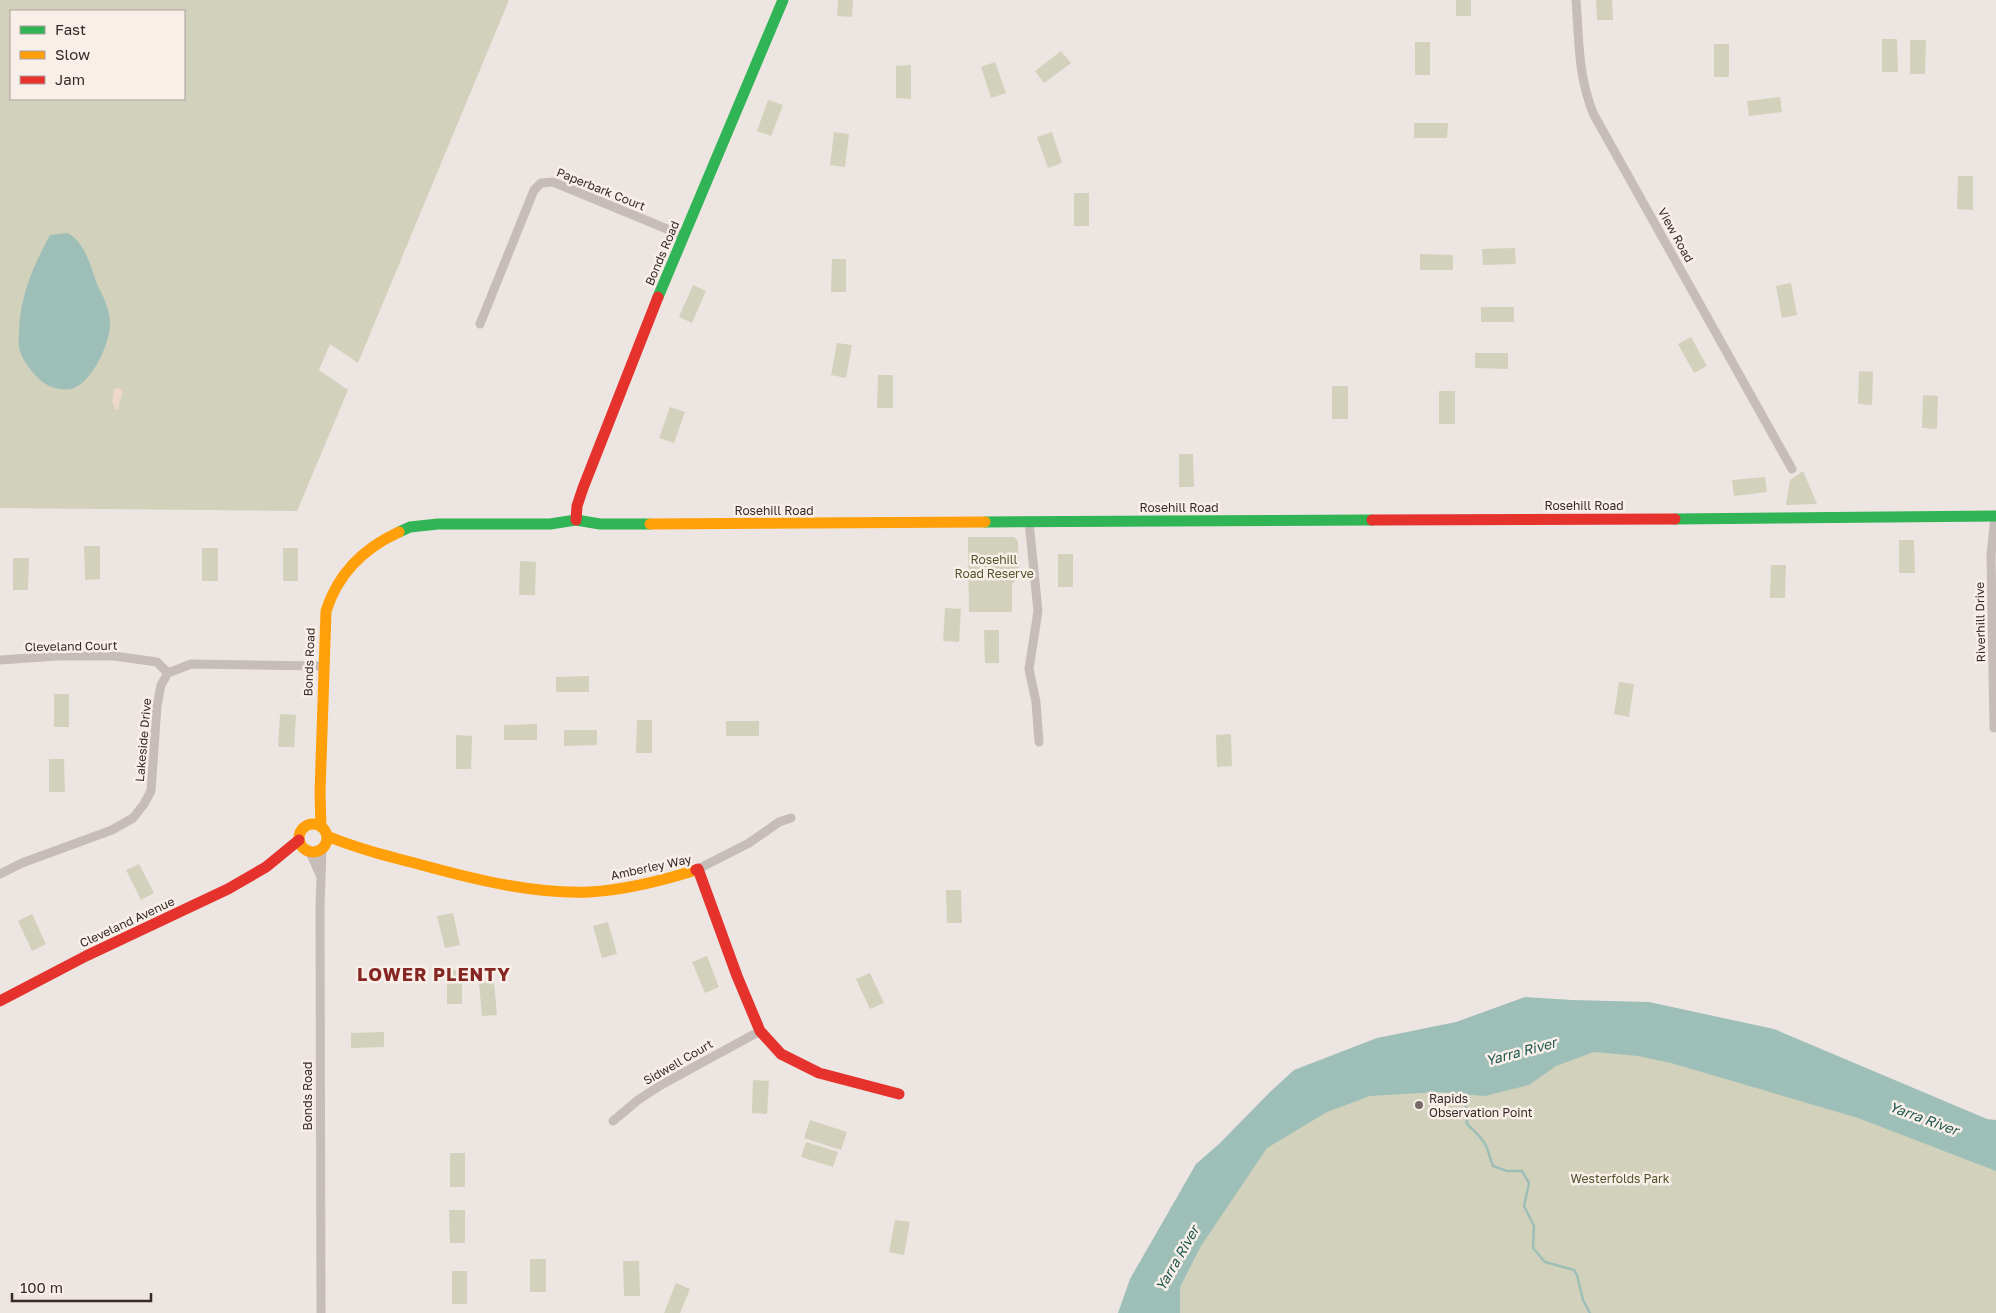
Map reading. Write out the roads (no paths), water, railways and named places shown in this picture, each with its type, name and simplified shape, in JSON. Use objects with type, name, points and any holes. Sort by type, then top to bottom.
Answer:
[{"type":"street","name":"Bonds Road","points":[[576,520],[577,506],[582,488],[650,316],[783,0]]},
{"type":"street","name":"View Road","points":[[1576,0],[1581,70],[1587,97],[1594,115],[1792,469]]},
{"type":"street","name":"Paperbark Court","points":[[480,324],[534,190],[541,182],[553,182],[684,236]]},
{"type":"street","name":"Rosehill Road","points":[[369,548],[396,532],[423,525],[550,524],[576,520],[600,524],[1801,519],[1996,516]]},
{"type":"street","name":"Riverhill Drive","points":[[1994,728],[1991,555],[1996,516]]},
{"type":"street","points":[[1029,522],[1038,611],[1029,669],[1037,709],[1039,742]]},
{"type":"street","name":"Bonds Road","points":[[321,1313],[320,793],[322,666],[325,618],[330,598],[345,571],[369,548]]},
{"type":"street","name":"Cleveland Court","points":[[0,660],[57,656],[114,656],[157,662],[168,673]]},
{"type":"street","points":[[168,673],[191,664],[322,666]]},
{"type":"street","name":"Lakeside Drive","points":[[0,874],[22,863],[112,830],[133,818],[151,791],[157,706],[161,685],[168,673]]},
{"type":"street","points":[[698,869],[749,843],[779,822],[791,818]]},
{"type":"street","points":[[305,847],[299,836],[303,828],[321,836]]},
{"type":"street","name":"Amberley Way","points":[[321,836],[446,872],[552,892],[612,890],[657,882],[698,869],[737,976],[760,1031],[781,1054],[819,1073],[899,1094]]},
{"type":"street","name":"Cleveland Avenue","points":[[0,1001],[86,956],[228,889],[266,866],[305,847],[321,836]]},
{"type":"street","name":"Bonds Road","points":[[305,847],[321,878]]},
{"type":"street","name":"Sidwell Court","points":[[613,1122],[638,1100],[662,1085],[760,1031]]},
{"type":"water","points":[[67,233],[78,242],[86,255],[107,306],[110,329],[99,360],[86,379],[71,389],[61,389],[43,383],[36,376],[23,359],[19,341],[22,306],[28,282],[38,258],[50,235]]},
{"type":"water","name":"Yarra River","points":[[1525,997],[1649,1002],[1774,1029],[1987,1119],[1996,1120],[1996,1171],[1858,1118],[1671,1063],[1638,1056],[1594,1052],[1556,1066],[1529,1085],[1485,1096],[1438,1092],[1370,1096],[1327,1112],[1267,1148],[1201,1246],[1180,1287],[1180,1313],[1118,1313],[1130,1279],[1196,1164],[1294,1070],[1377,1038],[1456,1022]]},
{"type":"waterway","points":[[1465,1093],[1467,1124],[1478,1134],[1484,1143],[1493,1166],[1507,1171],[1522,1171],[1529,1183],[1524,1206],[1534,1226],[1533,1248],[1545,1262],[1574,1270],[1583,1300],[1590,1313]]},
{"type":"place","name":"Rapids Observation Point","points":[[1419,1105]]},
{"type":"district","name":"LOWER PLENTY","points":[[434,974]]},
{"type":"park label","name":"Rosehill Road Reserve","points":[[994,566]]},
{"type":"park label","name":"Westerfolds Park","points":[[1620,1178]]}]
